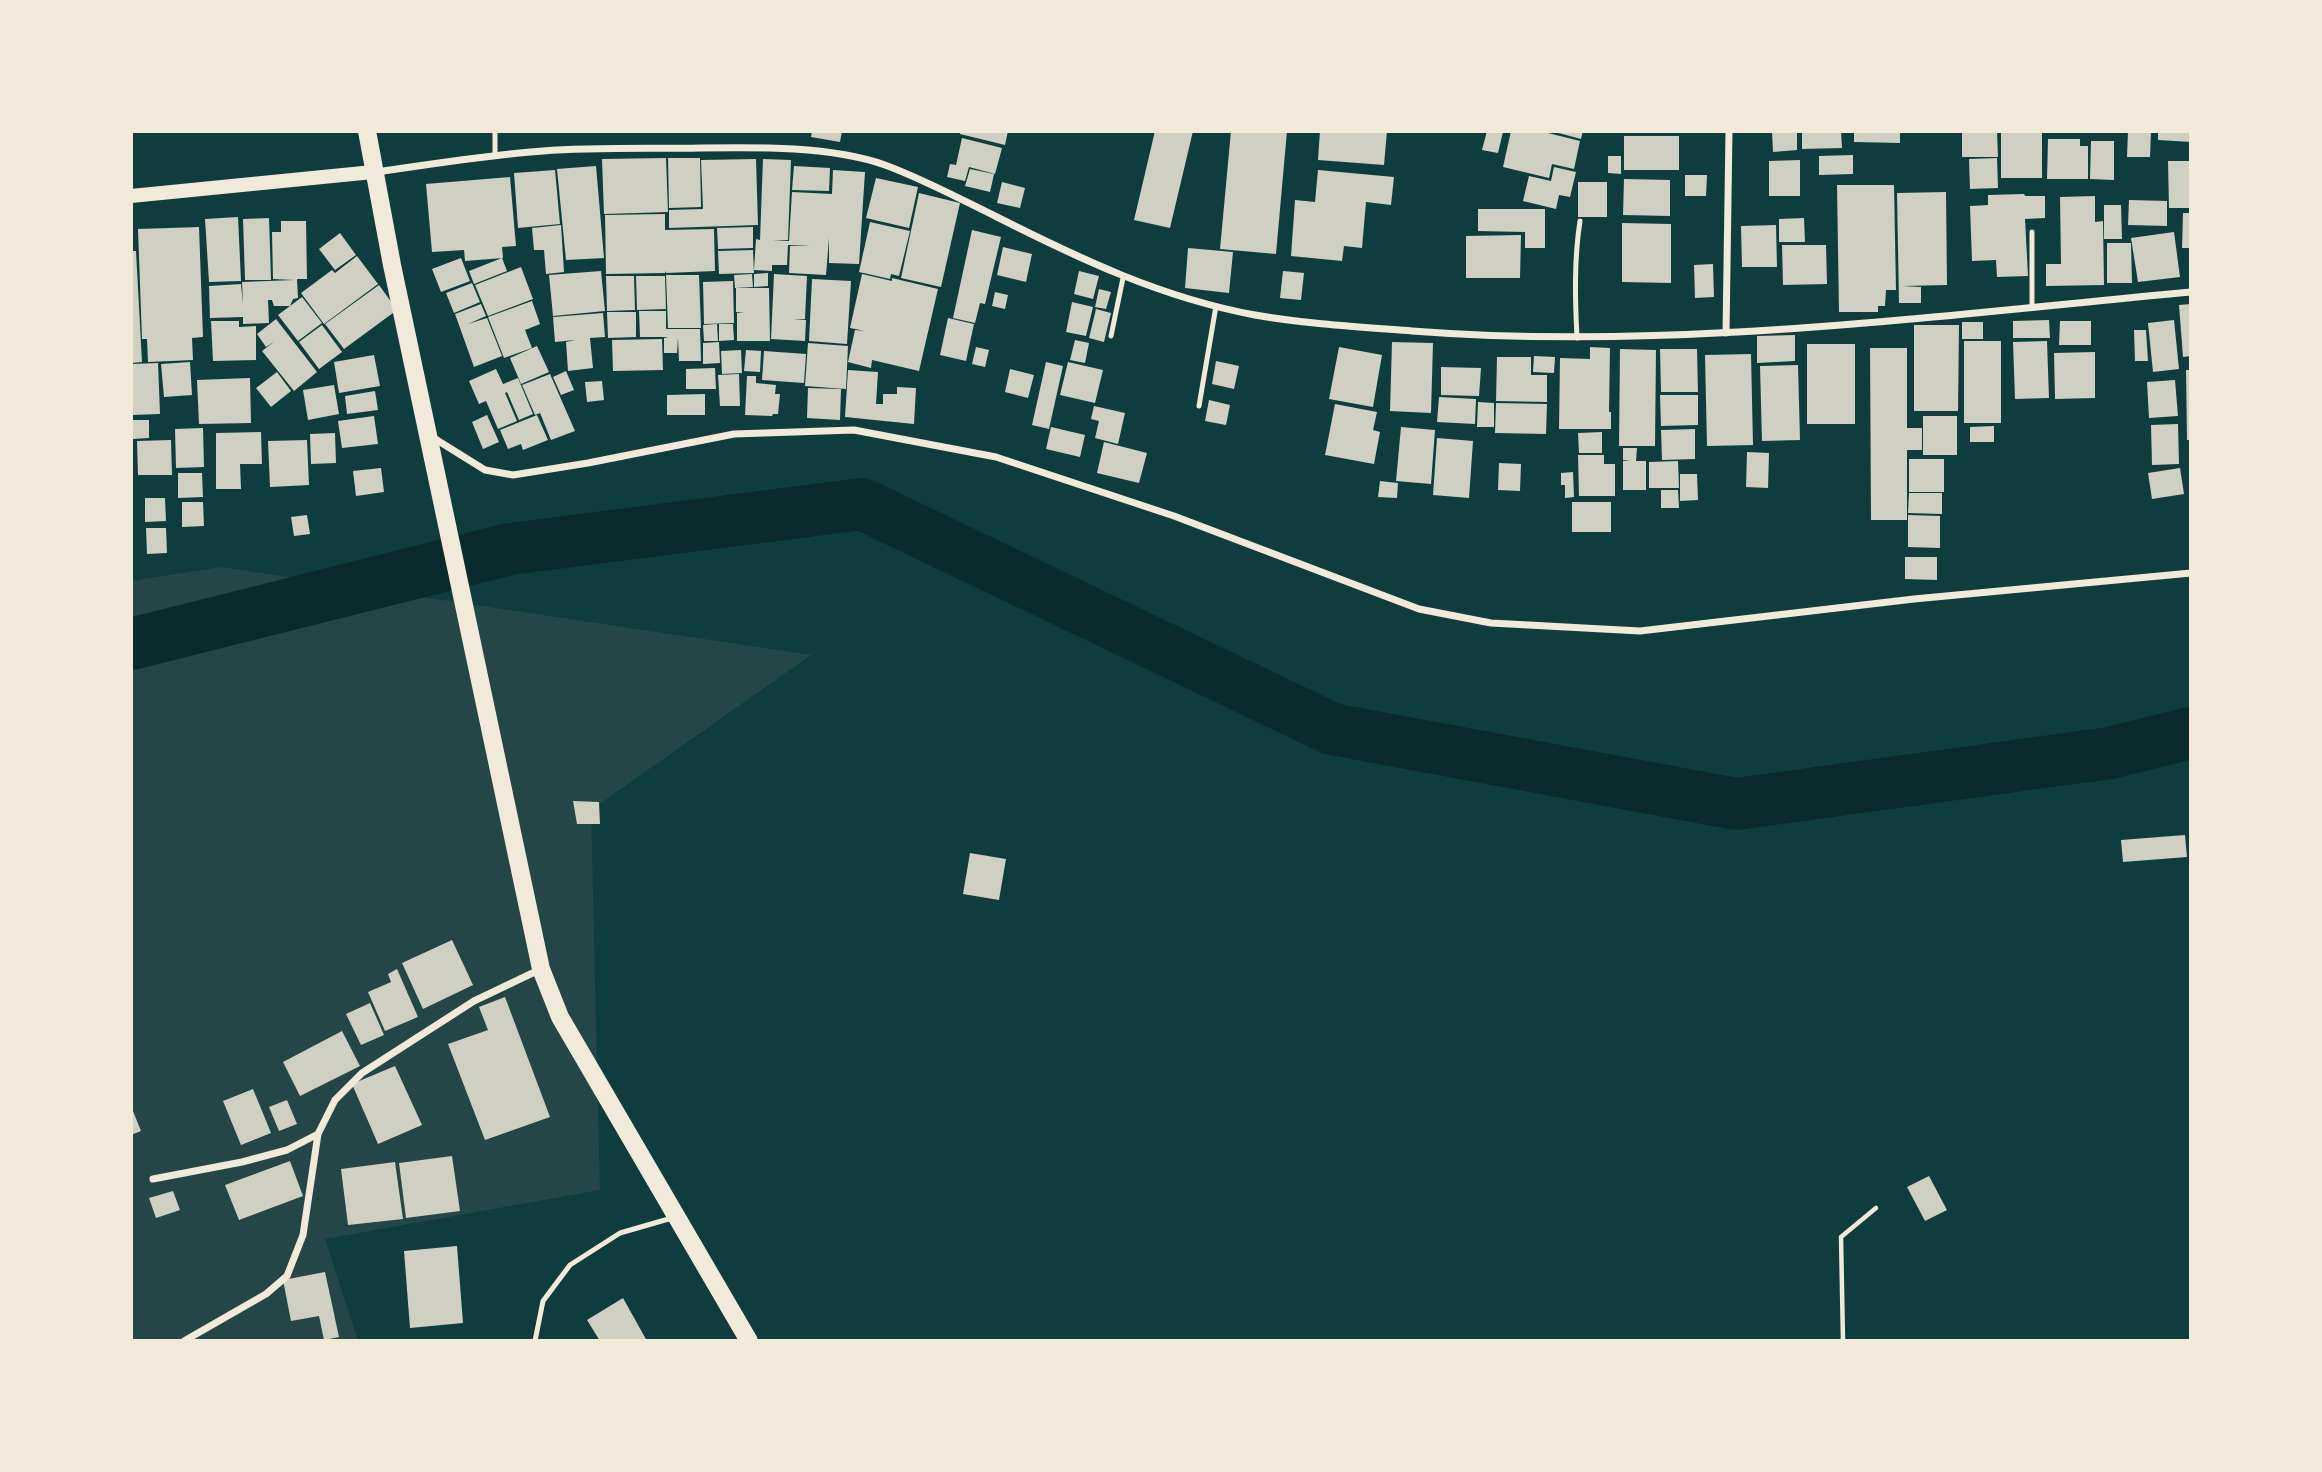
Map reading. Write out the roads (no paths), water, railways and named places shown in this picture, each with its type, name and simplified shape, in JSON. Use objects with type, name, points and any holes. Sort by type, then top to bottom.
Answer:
[{"type":"main road","points":[[367,131],[373,172],[541,969],[560,1017],[679,1216],[749,1341]]},
{"type":"main road","points":[[131,196],[373,172]]},
{"type":"street","points":[[1726,333],[1728,131]]},
{"type":"street","points":[[373,172],[546,150],[754,147],[827,153],[880,163],[936,186],[1123,278],[1216,306],[1256,315],[1340,326],[1459,335],[1577,338],[1726,333],[2191,292]]},
{"type":"street","points":[[428,435],[485,470],[513,475],[734,434],[854,430],[996,457],[1174,516],[1419,610],[1491,623],[1640,631],[1914,599],[2191,573]]},
{"type":"street","points":[[184,1341],[266,1294],[287,1276],[303,1235],[318,1135],[335,1100],[362,1073],[474,1001],[541,969]]},
{"type":"street","points":[[153,1179],[242,1162],[287,1150],[318,1135]]},
{"type":"lane","points":[[495,131],[495,156]]},
{"type":"lane","points":[[1577,338],[1574,286],[1580,221]]},
{"type":"lane","points":[[2032,232],[2032,308]]},
{"type":"lane","points":[[1111,336],[1123,278]]},
{"type":"lane","points":[[1199,407],[1216,306]]},
{"type":"lane","points":[[535,1341],[543,1301],[570,1265],[620,1233],[679,1216]]},
{"type":"waterway","points":[[131,644],[510,549],[862,504],[1332,729],[1736,804],[2110,753],[2191,733]]}]
